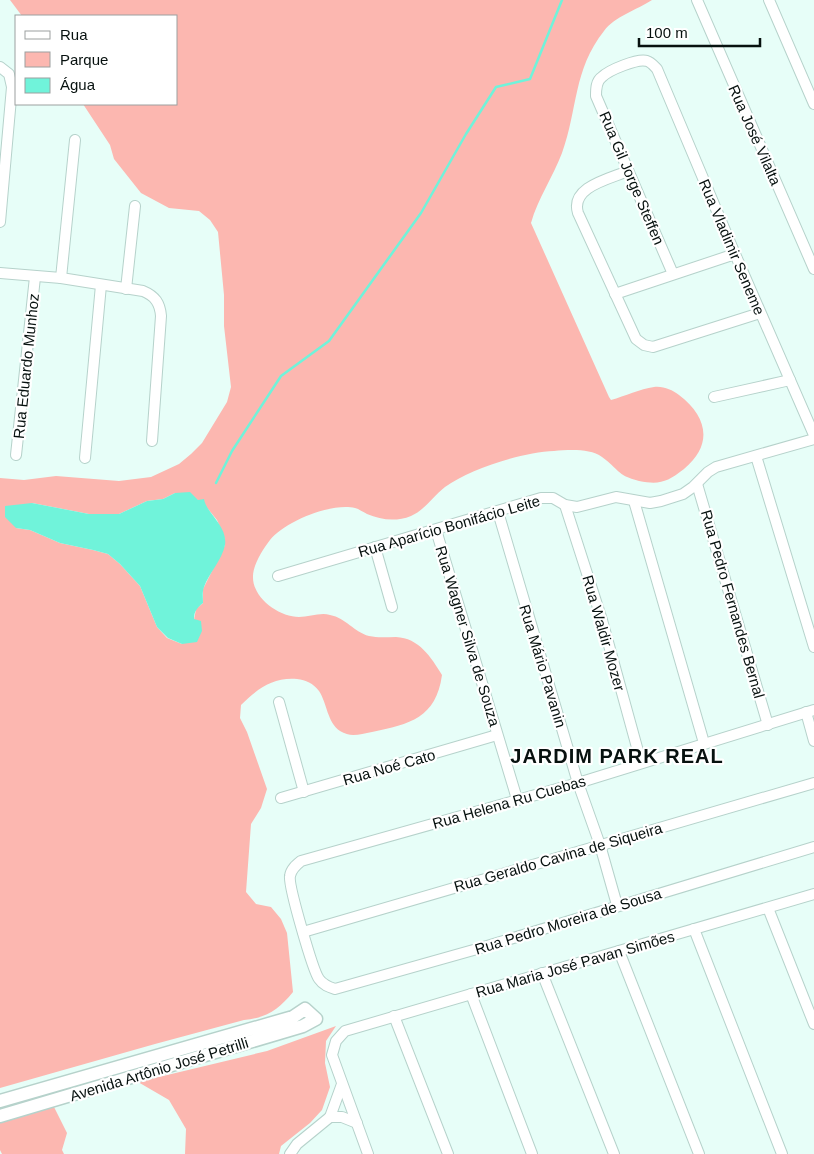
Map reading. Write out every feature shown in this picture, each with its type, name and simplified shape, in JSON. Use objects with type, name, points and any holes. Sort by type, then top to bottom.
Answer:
[{"type":"street","name":"Rua José Vilalta","points":[[697,0],[814,270]]},
{"type":"street","points":[[768,0],[814,104]]},
{"type":"street","name":"Rua Vladimir Seneme","points":[[598,81],[621,66],[641,60],[648,61],[657,69],[814,435]]},
{"type":"street","points":[[0,67],[6,71],[12,87],[0,222]]},
{"type":"street","name":"Rua Gil Jorge Steffen","points":[[598,81],[596,96],[673,274]]},
{"type":"street","points":[[61,278],[75,140]]},
{"type":"street","points":[[628,171],[585,189],[579,196],[576,204],[578,213],[634,336],[641,344],[653,347],[760,312]]},
{"type":"street","points":[[126,289],[135,206]]},
{"type":"street","points":[[615,294],[735,254]]},
{"type":"street","points":[[0,273],[61,278],[126,289],[151,294],[157,300],[160,307],[152,441]]},
{"type":"street","name":"Rua Eduardo Munhoz","points":[[16,455],[35,277]]},
{"type":"street","points":[[85,458],[101,285]]},
{"type":"street","points":[[714,397],[790,380]]},
{"type":"street","name":"Rua Aparício Bonifácio Leite","points":[[278,576],[545,498],[557,500],[565,505],[582,506],[616,497],[650,503],[673,498],[698,484],[708,472],[716,467],[814,439]]},
{"type":"street","points":[[756,456],[814,647]]},
{"type":"street","name":"Rua Pedro Fernandes Bernal","points":[[698,484],[768,725]]},
{"type":"street","points":[[634,501],[704,743]]},
{"type":"street","name":"Rua Waldir Mozer","points":[[565,505],[602,620],[641,762]]},
{"type":"street","name":"Rua Mário Pavanin","points":[[498,512],[578,783],[600,845],[617,905]]},
{"type":"street","name":"Rua Wagner Silva de Souza","points":[[436,530],[517,800]]},
{"type":"street","points":[[374,548],[392,607]]},
{"type":"street","points":[[279,702],[304,792]]},
{"type":"street","points":[[810,711],[814,741]]},
{"type":"street","name":"Rua Helena Ru Cuebas","points":[[303,932],[290,882],[292,870],[301,862],[578,783],[810,711]]},
{"type":"street","name":"Rua Noé Cato","points":[[281,798],[497,735]]},
{"type":"street","name":"Rua Geraldo Cavina de Siqueira","points":[[303,932],[814,783]]},
{"type":"street","name":"Rua Pedro Moreira de Sousa","points":[[303,932],[317,977],[323,983],[335,989],[477,949],[617,905],[814,847]]},
{"type":"street","name":"Rua Maria José Pavan Simões","points":[[342,1084],[332,1055],[333,1045],[338,1036],[350,1029],[814,894]]},
{"type":"street","points":[[768,908],[814,1024]]},
{"type":"street","points":[[694,929],[782,1154]]},
{"type":"street","points":[[619,951],[699,1154]]},
{"type":"street","points":[[542,973],[614,1154]]},
{"type":"street","points":[[471,994],[532,1154]]},
{"type":"street","name":"Avenida Artônio José Petrilli","points":[[0,1101],[293,1017],[305,1009],[316,1019],[303,1026],[0,1116]]},
{"type":"street","points":[[394,1016],[448,1154]]},
{"type":"street","points":[[290,1154],[297,1144],[330,1117],[342,1084]]},
{"type":"street","points":[[342,1084],[368,1154]]},
{"type":"street","points":[[330,1117],[342,1117],[357,1123]]},
{"type":"green space","points":[[10,0],[652,0],[614,21],[604,31],[594,46],[581,75],[562,153],[531,223],[611,400],[649,388],[661,387],[668,389],[679,395],[696,412],[701,422],[703,441],[700,450],[693,460],[668,480],[646,482],[632,479],[622,474],[602,457],[591,452],[572,450],[541,452],[512,458],[468,474],[445,487],[421,510],[405,518],[383,519],[355,508],[334,508],[297,520],[277,533],[262,552],[253,572],[257,592],[268,605],[283,614],[291,616],[303,617],[326,614],[336,617],[369,636],[404,638],[424,650],[442,675],[434,701],[419,717],[398,726],[360,734],[352,735],[340,731],[332,723],[317,688],[303,680],[288,679],[273,682],[259,689],[241,705],[240,718],[247,732],[267,789],[261,808],[251,824],[246,892],[256,904],[271,907],[281,919],[287,933],[293,992],[283,1003],[266,1015],[0,1088],[0,478],[24,480],[56,476],[119,481],[151,477],[179,464],[202,443],[227,402],[231,387],[224,326],[224,295],[218,232],[210,220],[199,211],[169,208],[141,193],[114,159],[110,145],[84,105],[178,105],[178,15],[21,15]],"holes":[[[175,493],[198,500],[204,504],[217,520],[224,536],[225,545],[203,589],[203,603],[196,609],[194,620],[182,644],[167,638],[157,627],[140,586],[108,554],[60,543],[30,530],[16,528],[32,503],[89,514],[119,514],[147,501],[163,499]]]},
{"type":"green space","points":[[336,1026],[326,1041],[325,1063],[330,1087],[322,1110],[310,1123],[281,1146],[279,1154],[185,1154],[186,1129],[169,1100],[138,1082],[267,1051]]},
{"type":"green space","points":[[54,1107],[67,1133],[62,1150],[64,1154],[2,1154],[0,1150],[0,1123]]},
{"type":"water","points":[[190,492],[198,500],[204,499],[225,538],[225,545],[221,556],[204,587],[203,603],[195,614],[194,619],[201,621],[202,631],[197,642],[182,644],[168,638],[157,627],[140,586],[108,554],[60,543],[30,530],[16,528],[5,517],[5,506],[32,503],[89,514],[119,514],[147,501],[163,499],[175,493]]},
{"type":"waterway","points":[[216,483],[232,451],[281,376],[329,341],[421,213],[466,134],[496,87],[530,79],[562,0]]},
{"type":"district","name":"JARDIM PARK REAL","points":[[617,756]]}]
